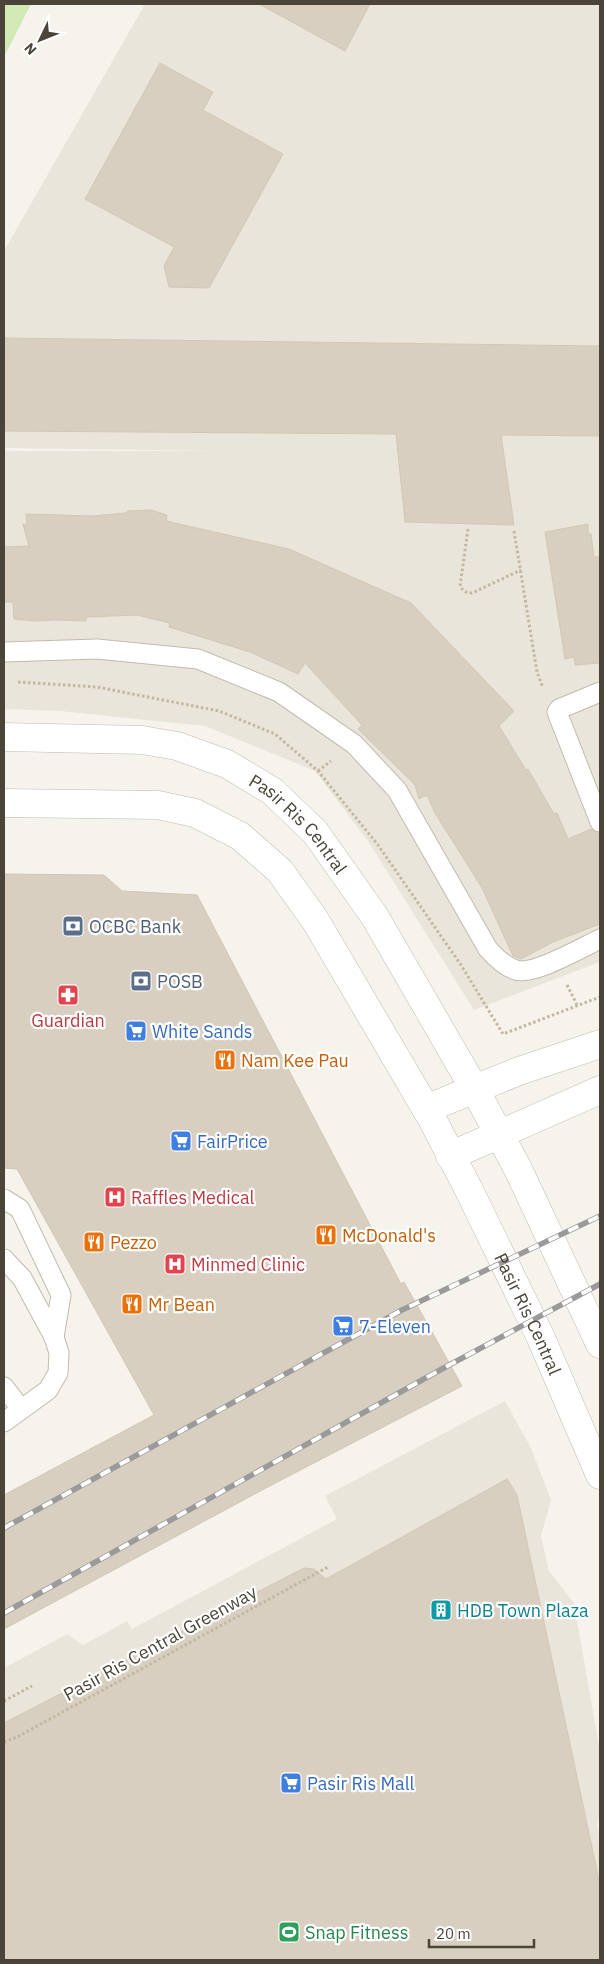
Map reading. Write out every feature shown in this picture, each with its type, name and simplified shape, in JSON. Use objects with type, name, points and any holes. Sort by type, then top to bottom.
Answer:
[{"type":"street","name":"Pasir Ris Central","points":[[4,737],[142,740],[177,746],[227,764],[272,791],[315,832],[375,917],[517,1167],[600,1344]]},
{"type":"street","name":"Pasir Ris Central","points":[[4,803],[158,805],[195,813],[240,836],[280,871],[315,920],[426,1109],[468,1188],[541,1338],[600,1476]]},
{"type":"street","points":[[426,1109],[519,1071],[600,1044]]},
{"type":"street","points":[[450,1156],[600,1090]]},
{"type":"lane","points":[[4,652],[97,649],[198,659],[280,692],[354,744],[397,790],[488,949],[499,961],[517,971],[536,969],[600,939]]},
{"type":"lane","points":[[600,692],[559,709],[557,712],[600,822]]},
{"type":"lane","points":[[4,1199],[20,1209],[61,1295],[54,1337]]},
{"type":"lane","points":[[4,1260],[22,1278],[54,1337],[59,1353],[58,1373],[48,1390],[4,1422]]},
{"type":"lane","points":[[4,1387],[21,1409]]},
{"type":"path","points":[[468,529],[460,586],[462,590],[472,593],[520,570]]},
{"type":"path","points":[[514,531],[537,672],[546,696],[557,712]]},
{"type":"path","points":[[13,681],[96,687]]},
{"type":"path","points":[[318,771],[329,762]]},
{"type":"path","points":[[503,1034],[600,997]]},
{"type":"path","name":"Pasir Ris Central Greenway","points":[[4,1742],[17,1737],[328,1567]]},
{"type":"path","points":[[4,1701],[32,1686]]},
{"type":"shaded area","points":[[145,4],[600,4],[600,962],[474,1010],[368,841],[315,771],[205,726],[60,711],[4,709],[4,451],[220,451],[4,448],[4,251]]},
{"type":"shaded area","name":"Pasir Ris Mall","points":[[505,1401],[531,1448],[551,1500],[541,1536],[549,1571],[574,1603],[600,1752],[600,1810],[597,1825],[600,1841],[600,1960],[4,1960],[4,1668],[67,1634],[83,1645],[127,1621],[132,1629],[337,1519],[325,1496]]},
{"type":"green space","points":[[4,4],[31,4],[4,57]]},
{"type":"building","points":[[259,4],[370,4],[345,51]]},
{"type":"building","points":[[160,63],[213,92],[203,110],[283,154],[209,288],[169,287],[164,266],[174,247],[85,199]]},
{"type":"building","points":[[4,338],[600,346],[600,436],[501,435],[514,525],[405,522],[396,434],[4,431]]},
{"type":"building","points":[[151,510],[167,515],[166,521],[289,549],[411,603],[514,711],[499,726],[526,770],[528,769],[554,814],[557,813],[568,839],[591,829],[600,833],[600,924],[553,942],[521,959],[513,956],[482,888],[435,813],[427,795],[419,799],[415,785],[358,729],[362,725],[305,663],[298,674],[250,652],[169,627],[170,623],[137,615],[86,617],[86,621],[14,619],[13,602],[4,602],[4,547],[29,546],[23,524],[27,525],[26,514],[92,516]]},
{"type":"building","points":[[588,524],[588,534],[591,534],[594,557],[600,557],[600,663],[575,665],[574,657],[565,659],[545,532]]},
{"type":"building","name":"White Sands","points":[[4,874],[104,875],[122,891],[197,895],[401,1284],[404,1282],[462,1386],[264,1489],[4,1629],[4,1495],[154,1415],[17,1169],[4,1168]]},
{"type":"building","name":"Pasir Ris Mall","points":[[507,1479],[517,1495],[600,1885],[600,1960],[4,1960],[4,1723],[304,1568],[314,1569],[326,1579]]},
{"type":"railway","points":[[4,1528],[402,1310],[600,1216]]},
{"type":"railway","points":[[4,1613],[440,1370],[600,1284]]},
{"type":"place","name":"OCBC Bank","points":[[73,926]]},
{"type":"place","name":"POSB","points":[[141,981]]},
{"type":"place","name":"Guardian","points":[[68,995]]},
{"type":"place","name":"White Sands","points":[[136,1031]]},
{"type":"place","name":"Nam Kee Pau","points":[[225,1060]]},
{"type":"place","name":"FairPrice","points":[[181,1141]]},
{"type":"place","name":"Raffles Medical","points":[[115,1197]]},
{"type":"place","name":"McDonald's","points":[[326,1235]]},
{"type":"place","name":"Pezzo","points":[[94,1242]]},
{"type":"place","name":"Minmed Clinic","points":[[175,1264]]},
{"type":"place","name":"Mr Bean","points":[[132,1304]]},
{"type":"place","name":"7-Eleven","points":[[343,1326]]},
{"type":"place","name":"HDB Town Plaza","points":[[441,1610]]},
{"type":"place","name":"Pasir Ris Mall","points":[[291,1783]]},
{"type":"place","name":"Snap Fitness","points":[[289,1932]]}]
